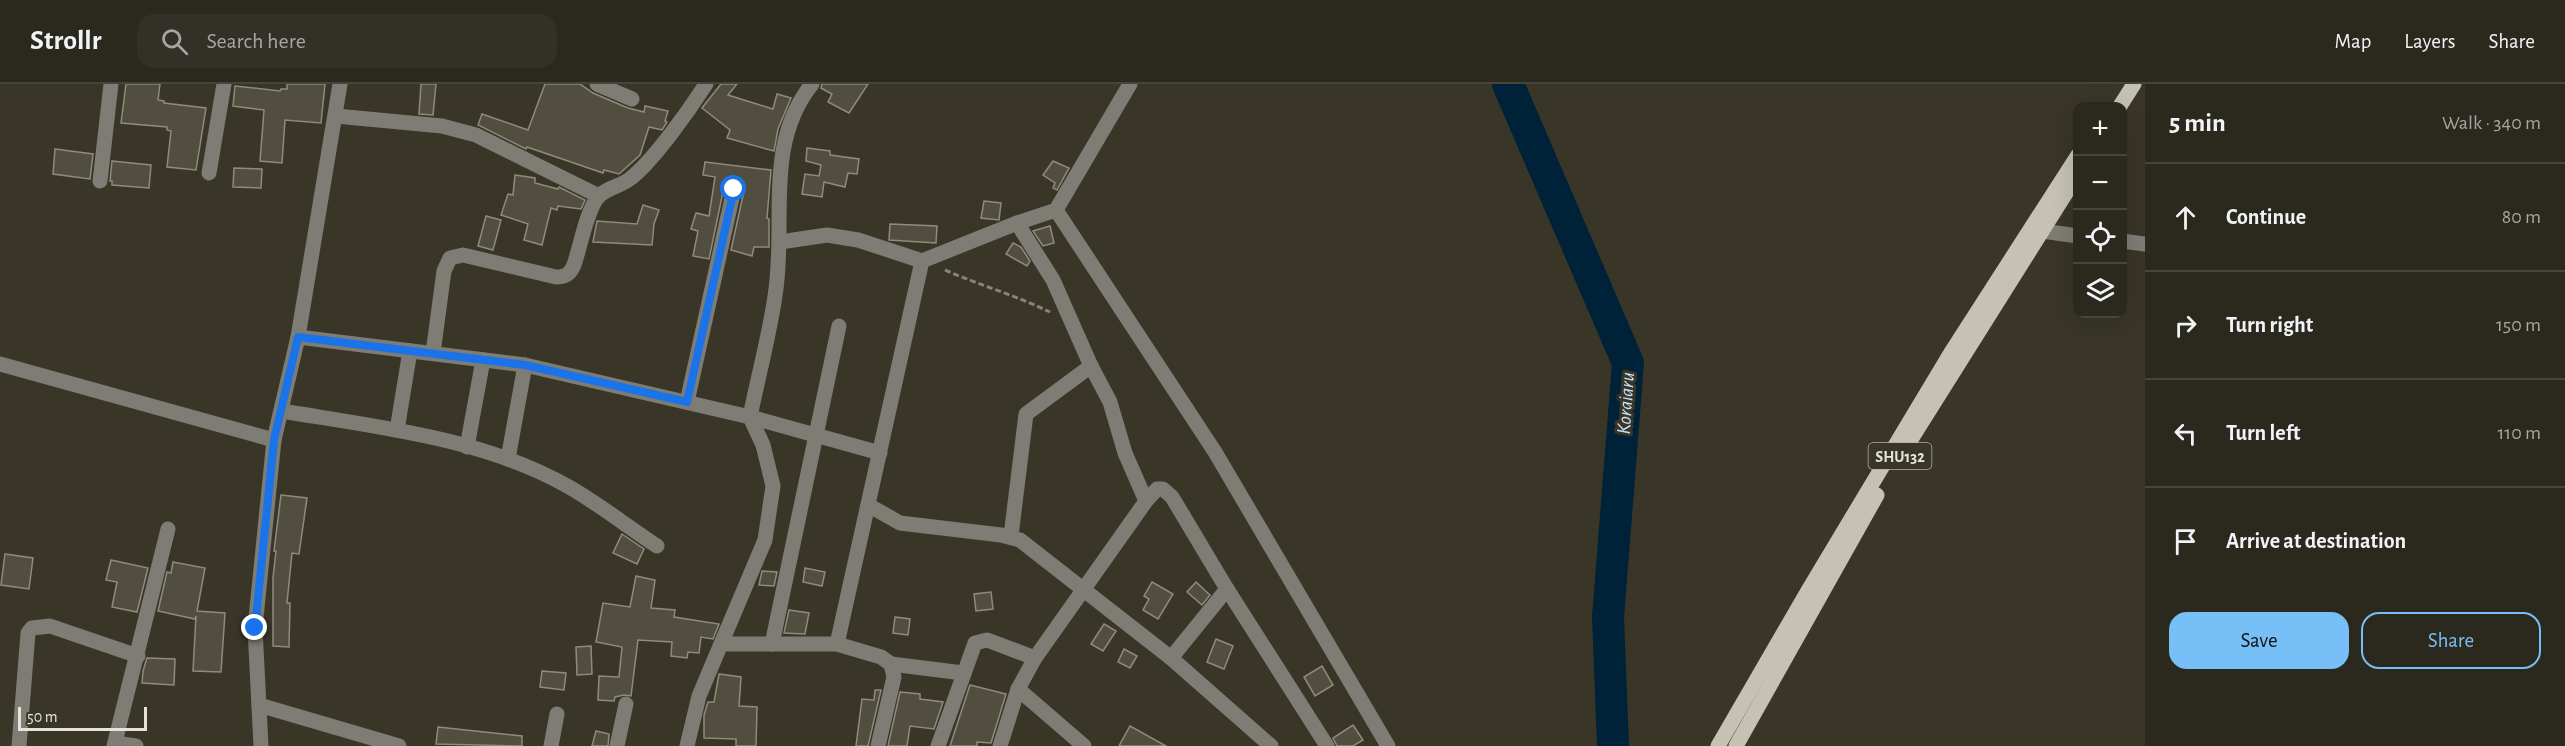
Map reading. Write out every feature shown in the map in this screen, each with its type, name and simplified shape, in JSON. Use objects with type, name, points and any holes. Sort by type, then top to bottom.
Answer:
[{"type":"main road","points":[[2111,102],[2122,84]]},
{"type":"main road","points":[[2123,102],[2134,84]]},
{"type":"main road","points":[[1718,746],[1950,354],[2077,156]]},
{"type":"main road","name":"SHU132","points":[[1736,746],[1886,479],[2073,182]]},
{"type":"street","points":[[100,181],[111,84]]},
{"type":"street","points":[[209,173],[224,84]]},
{"type":"street","points":[[261,746],[255,628],[274,440],[298,337],[340,84]]},
{"type":"street","points":[[597,84],[632,99]]},
{"type":"street","points":[[433,353],[444,271],[450,258],[463,255],[564,277],[571,272],[593,206],[599,196],[631,179],[641,169],[694,103],[706,84]]},
{"type":"street","points":[[687,746],[699,696],[765,540],[773,486],[763,445],[750,417],[776,295],[780,242],[778,176],[785,137],[798,101],[812,84]]},
{"type":"street","points":[[780,242],[827,235],[858,240],[922,261],[1056,210],[1130,84]]},
{"type":"street","points":[[336,116],[442,126],[476,135],[599,196]]},
{"type":"street","points":[[687,402],[734,189]]},
{"type":"street","points":[[1056,210],[1215,452],[1388,746]]},
{"type":"street","points":[[1017,223],[1053,280],[1091,366],[1110,402],[1125,453],[1146,501]]},
{"type":"street","points":[[2042,231],[2073,235]]},
{"type":"street","points":[[2127,242],[2145,244]]},
{"type":"street","points":[[837,644],[922,261]]},
{"type":"street","points":[[772,644],[839,326]]},
{"type":"street","points":[[298,337],[525,365],[750,417],[880,453]]},
{"type":"street","points":[[397,430],[410,351]]},
{"type":"street","points":[[467,447],[483,360]]},
{"type":"street","points":[[0,364],[274,440]]},
{"type":"street","points":[[508,459],[525,365]]},
{"type":"street","points":[[1011,536],[1026,414],[1091,366]]},
{"type":"street","points":[[282,411],[397,430],[508,459],[569,487],[657,546]]},
{"type":"street","points":[[1000,746],[1018,689],[1035,658],[1146,501],[1157,489],[1162,489],[1173,497],[1227,589],[1328,746]]},
{"type":"street","points":[[868,505],[900,524],[1011,536],[1020,540],[1171,658],[1270,746]]},
{"type":"street","points":[[136,746],[114,745],[168,529]]},
{"type":"street","points":[[1171,658],[1227,589]]},
{"type":"street","points":[[20,746],[28,633],[32,628],[50,626],[138,656]]},
{"type":"street","points":[[938,746],[973,645],[981,640],[1035,658]]},
{"type":"street","points":[[721,644],[837,644],[881,657],[891,664],[963,673]]},
{"type":"street","points":[[878,746],[894,677],[891,664]]},
{"type":"street","points":[[1018,689],[1084,746]]},
{"type":"street","points":[[617,746],[626,704]]},
{"type":"street","points":[[259,705],[399,746]]},
{"type":"street","points":[[551,746],[557,714]]},
{"type":"path","points":[[922,261],[977,284],[1017,296],[1073,323]]},
{"type":"building","points":[[126,84],[160,84],[158,100],[164,103],[206,108],[196,170],[167,167],[171,131],[167,130],[167,127],[121,123]]},
{"type":"building","points":[[287,84],[325,84],[321,123],[285,120],[282,163],[260,161],[264,110],[233,106],[235,86],[280,91],[287,89]]},
{"type":"building","points":[[421,84],[436,84],[433,115],[419,114]]},
{"type":"building","points":[[545,84],[580,84],[593,93],[628,108],[644,112],[645,106],[668,111],[665,121],[667,122],[662,130],[649,127],[640,155],[619,174],[604,170],[603,173],[527,147],[526,149],[478,125],[482,114],[528,130]]},
{"type":"building","points":[[721,84],[737,84],[728,95],[773,109],[777,94],[791,98],[778,129],[774,151],[727,138],[730,130],[702,108]]},
{"type":"building","points":[[822,84],[868,84],[849,113],[828,102],[832,94],[821,88]]},
{"type":"building","points":[[807,148],[830,151],[830,155],[859,159],[857,174],[848,173],[845,187],[824,182],[822,197],[802,194],[805,174],[819,176],[821,165],[806,161]]},
{"type":"building","points":[[55,149],[93,154],[90,179],[53,174]]},
{"type":"building","points":[[112,161],[151,165],[149,188],[112,185],[110,181]]},
{"type":"building","points":[[1053,161],[1069,168],[1057,190],[1053,188],[1055,183],[1043,175]]},
{"type":"building","points":[[705,162],[771,170],[767,218],[769,219],[769,247],[754,247],[752,256],[731,250],[744,191],[741,182],[732,180],[724,187],[709,259],[693,256],[698,231],[691,229],[696,213],[709,216],[715,177],[703,175]]},
{"type":"building","points":[[234,168],[262,169],[261,188],[233,187]]},
{"type":"building","points":[[515,175],[535,178],[535,183],[558,189],[559,187],[585,200],[581,209],[558,206],[557,210],[551,208],[542,245],[524,240],[528,224],[501,215],[508,194],[513,195]]},
{"type":"building","points":[[984,201],[1001,203],[999,220],[981,218]]},
{"type":"building","points":[[643,205],[659,210],[654,224],[652,245],[593,242],[597,221],[637,224]]},
{"type":"building","points":[[486,216],[501,220],[493,250],[478,246]]},
{"type":"building","points":[[890,224],[937,226],[936,243],[889,240]]},
{"type":"building","points":[[1050,226],[1054,243],[1043,246],[1033,231]]},
{"type":"building","points":[[1013,243],[1021,247],[1030,261],[1027,266],[1006,254]]},
{"type":"building","points":[[281,495],[307,498],[299,554],[292,553],[287,603],[290,603],[289,647],[273,646],[273,578],[276,551],[274,551]]},
{"type":"building","points":[[622,534],[644,549],[637,564],[613,553]]},
{"type":"building","points":[[5,554],[33,558],[29,589],[1,585]]},
{"type":"building","points":[[111,560],[148,568],[137,612],[112,607],[117,582],[106,580]]},
{"type":"building","points":[[173,562],[205,568],[197,611],[225,613],[221,672],[193,671],[196,616],[195,619],[158,611],[167,572],[171,573]]},
{"type":"building","points":[[805,568],[825,572],[822,586],[803,582]]},
{"type":"building","points":[[762,571],[777,572],[774,586],[759,585]]},
{"type":"building","points":[[636,576],[655,580],[651,608],[675,610],[674,617],[719,624],[713,639],[701,637],[699,653],[688,652],[687,658],[671,656],[672,642],[638,640],[631,696],[615,697],[614,701],[598,700],[599,676],[619,677],[622,647],[596,642],[603,603],[630,607]]},
{"type":"building","points":[[1152,582],[1173,594],[1158,619],[1143,610],[1149,599],[1144,596]]},
{"type":"building","points":[[1196,582],[1210,595],[1202,605],[1187,592]]},
{"type":"building","points":[[991,592],[993,609],[976,611],[974,594]]},
{"type":"building","points":[[789,610],[809,613],[805,634],[784,633]]},
{"type":"building","points":[[895,617],[910,619],[908,635],[893,633]]},
{"type":"building","points":[[1104,624],[1116,631],[1103,651],[1091,644]]},
{"type":"building","points":[[1216,639],[1233,646],[1224,669],[1207,662]]},
{"type":"building","points":[[591,646],[592,674],[577,675],[576,647]]},
{"type":"building","points":[[1124,649],[1137,656],[1130,668],[1118,662]]},
{"type":"building","points":[[147,658],[175,659],[174,685],[142,683]]},
{"type":"building","points":[[1322,666],[1333,685],[1315,696],[1304,677]]},
{"type":"building","points":[[542,671],[566,673],[564,690],[540,687]]},
{"type":"building","points":[[719,674],[741,677],[739,706],[757,707],[756,746],[736,746],[736,739],[704,738],[704,715],[708,702],[714,702]]},
{"type":"building","points":[[970,685],[1006,694],[991,743],[977,742],[977,746],[950,746]]},
{"type":"building","points":[[875,690],[881,690],[868,746],[856,746],[862,699],[874,700]]},
{"type":"building","points":[[900,692],[920,694],[920,699],[943,702],[934,729],[910,726],[907,746],[888,746]]},
{"type":"building","points":[[1353,725],[1363,740],[1353,746],[1337,746],[1333,738]]},
{"type":"building","points":[[1130,726],[1166,746],[1119,746]]},
{"type":"building","points":[[438,727],[522,736],[522,746],[436,744]]},
{"type":"building","points":[[596,731],[609,734],[608,746],[592,746]]},
{"type":"waterway","name":"Koraiaru","points":[[1508,84],[1628,363],[1608,617],[1613,746]]},
{"type":"route","points":[[255,628],[274,440],[298,337],[525,365],[687,402],[734,189]]}]
